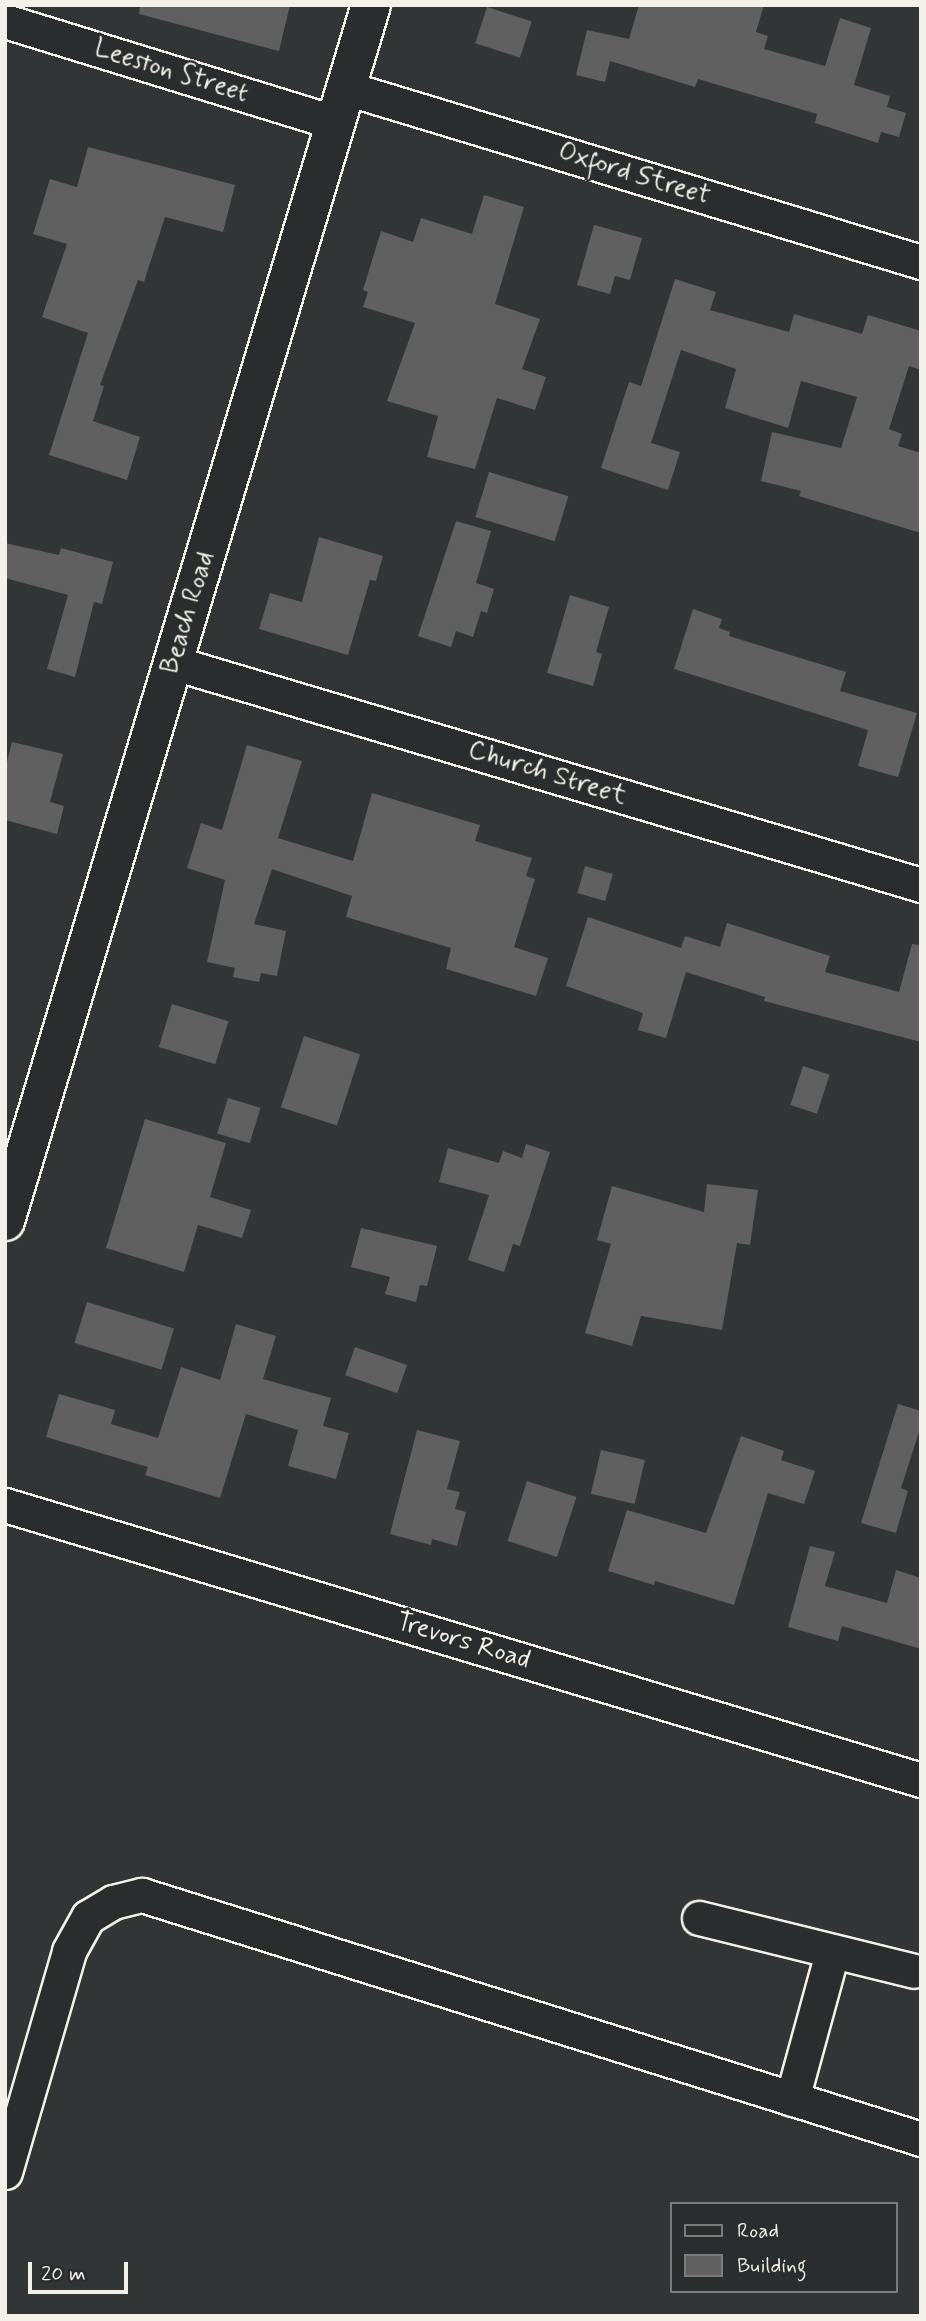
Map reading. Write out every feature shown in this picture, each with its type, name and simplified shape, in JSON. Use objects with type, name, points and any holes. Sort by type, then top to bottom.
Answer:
[{"type":"street","name":"Beach Road","points":[[5,1221],[371,5]]},
{"type":"street","name":"Leeston Street","points":[[5,21],[341,106]]},
{"type":"street","name":"Oxford Street","points":[[341,106],[921,262]]},
{"type":"street","name":"Church Street","points":[[174,663],[921,885]]},
{"type":"street","name":"Trevors Road","points":[[5,1505],[921,1780]]},
{"type":"street","points":[[5,2172],[69,1951],[88,1917],[113,1902],[142,1895],[921,2139]]},
{"type":"street","points":[[699,1918],[914,1971]]},
{"type":"street","points":[[792,2099],[832,1952]]},
{"type":"building","points":[[140,5],[290,5],[279,51],[139,14]]},
{"type":"building","points":[[639,5],[764,5],[756,32],[768,36],[764,49],[825,66],[840,18],[871,28],[854,85],[890,96],[887,107],[906,113],[899,137],[881,132],[878,143],[815,123],[817,114],[698,79],[695,87],[610,61],[605,82],[576,75],[587,30],[629,39]]},
{"type":"building","points":[[487,7],[532,22],[520,58],[475,43]]},
{"type":"building","points":[[88,147],[235,185],[223,232],[165,217],[144,282],[138,280],[100,385],[104,386],[93,421],[140,437],[127,480],[49,455],[88,333],[42,317],[67,244],[33,234],[50,179],[77,187]]},
{"type":"building","points":[[484,195],[524,207],[495,304],[540,319],[522,369],[546,377],[535,410],[497,398],[475,469],[427,457],[438,416],[387,401],[415,323],[363,307],[368,292],[363,290],[381,231],[413,242],[421,218],[472,234]]},
{"type":"building","points":[[594,225],[642,238],[630,280],[615,276],[610,294],[577,285]]},
{"type":"building","points":[[675,279],[716,292],[710,310],[789,332],[794,314],[862,334],[868,315],[921,331],[921,370],[909,366],[889,429],[902,434],[898,446],[921,453],[921,533],[799,496],[801,491],[761,481],[772,432],[841,448],[857,397],[801,381],[788,428],[725,408],[736,369],[681,350],[651,443],[680,452],[668,490],[601,468],[629,382],[641,386]]},
{"type":"building","points":[[489,472],[568,496],[555,541],[475,517]]},
{"type":"building","points":[[456,521],[491,531],[476,583],[494,589],[487,613],[481,611],[473,637],[456,631],[451,647],[418,636]]},
{"type":"building","points":[[319,537],[383,556],[376,581],[370,580],[348,655],[259,629],[270,593],[302,602]]},
{"type":"building","points":[[5,543],[59,555],[61,548],[113,562],[102,604],[94,602],[75,677],[47,669],[68,595],[5,578]]},
{"type":"building","points":[[570,595],[609,607],[596,652],[602,654],[593,686],[547,673]]},
{"type":"building","points":[[693,609],[722,619],[719,628],[730,632],[729,636],[846,672],[840,691],[917,713],[898,777],[858,766],[868,730],[674,669]]},
{"type":"building","points":[[12,742],[63,754],[50,802],[64,806],[57,834],[5,820],[5,770]]},
{"type":"building","points":[[247,745],[302,761],[278,838],[353,861],[372,793],[480,825],[475,841],[532,858],[526,876],[535,879],[514,947],[548,958],[536,996],[446,969],[451,948],[346,917],[352,896],[272,869],[254,924],[286,931],[277,976],[261,973],[259,982],[233,977],[235,968],[207,962],[225,880],[187,868],[201,823],[222,830]]},
{"type":"building","points":[[585,866],[613,874],[605,901],[577,893]]},
{"type":"building","points":[[588,917],[681,948],[685,936],[720,947],[727,923],[830,956],[825,972],[899,992],[912,944],[921,945],[921,1042],[764,1001],[765,997],[686,972],[666,1038],[638,1030],[643,1013],[566,986]]},
{"type":"building","points":[[172,1004],[228,1021],[215,1064],[159,1047]]},
{"type":"building","points":[[304,1036],[360,1054],[337,1126],[281,1107]]},
{"type":"building","points":[[803,1066],[830,1075],[817,1114],[790,1105]]},
{"type":"building","points":[[228,1098],[261,1108],[250,1143],[217,1133]]},
{"type":"building","points":[[145,1119],[226,1143],[210,1197],[251,1210],[242,1238],[198,1225],[184,1272],[106,1248]]},
{"type":"building","points":[[526,1144],[550,1152],[520,1246],[513,1244],[504,1272],[468,1260],[489,1195],[439,1182],[448,1148],[499,1163],[503,1151],[522,1158]]},
{"type":"building","points":[[707,1184],[758,1190],[750,1245],[737,1243],[722,1330],[641,1316],[632,1346],[585,1333],[611,1244],[597,1240],[612,1186],[704,1212]]},
{"type":"building","points":[[361,1228],[437,1246],[427,1286],[420,1285],[416,1302],[385,1294],[390,1277],[351,1267]]},
{"type":"building","points":[[87,1302],[174,1329],[161,1370],[74,1343]]},
{"type":"building","points":[[236,1324],[276,1336],[263,1379],[331,1398],[323,1426],[349,1433],[336,1479],[288,1466],[298,1430],[246,1414],[220,1498],[145,1475],[148,1467],[46,1437],[59,1394],[115,1410],[111,1424],[158,1438],[181,1367],[220,1380]]},
{"type":"building","points":[[355,1347],[407,1365],[397,1393],[345,1375]]},
{"type":"building","points":[[898,1404],[921,1411],[921,1426],[901,1488],[908,1491],[896,1533],[861,1523]]},
{"type":"building","points":[[417,1430],[460,1441],[447,1489],[460,1492],[455,1509],[466,1512],[457,1546],[432,1539],[431,1545],[390,1534]]},
{"type":"building","points":[[741,1436],[784,1451],[781,1460],[815,1471],[804,1504],[768,1493],[734,1605],[655,1581],[654,1585],[608,1571],[627,1510],[706,1533]]},
{"type":"building","points":[[601,1450],[645,1460],[635,1504],[591,1494]]},
{"type":"building","points":[[527,1481],[576,1497],[557,1557],[508,1541]]},
{"type":"building","points":[[810,1546],[835,1552],[825,1586],[887,1603],[896,1570],[921,1578],[921,1649],[842,1626],[838,1641],[788,1627]]}]
